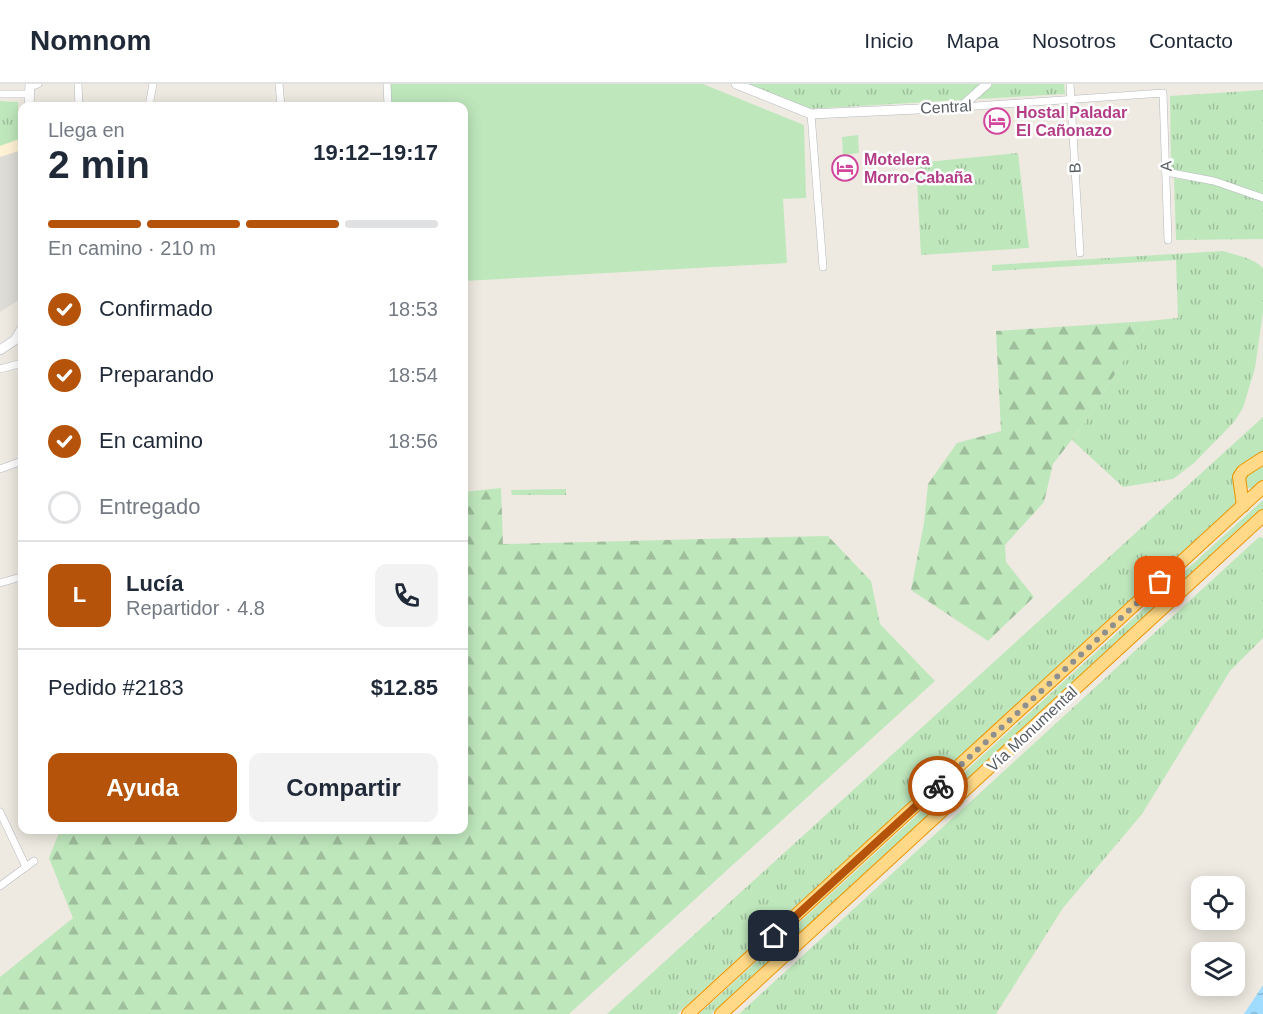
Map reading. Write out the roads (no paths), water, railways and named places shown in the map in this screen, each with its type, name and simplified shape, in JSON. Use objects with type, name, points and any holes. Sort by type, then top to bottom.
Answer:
[{"type":"highway","points":[[1243,506],[1239,477],[1243,471],[1263,458]]},
{"type":"highway","name":"Vía Monumental","points":[[688,1014],[1263,487]]},
{"type":"highway","name":"Vía Monumental","points":[[721,1014],[1263,517]]},
{"type":"street","points":[[78,84],[79,102]]},
{"type":"street","points":[[150,102],[153,84]]},
{"type":"street","points":[[279,84],[281,102]]},
{"type":"street","points":[[387,84],[388,102]]},
{"type":"street","name":"Central","points":[[736,84],[811,114],[961,107],[1163,93]]},
{"type":"street","points":[[961,107],[987,84]]},
{"type":"street","name":"B","points":[[1070,84],[1080,249]]},
{"type":"street","points":[[0,94],[32,87],[30,102]]},
{"type":"street","name":"A","points":[[1163,93],[1168,240]]},
{"type":"street","points":[[811,114],[823,267]]},
{"type":"street","points":[[1166,172],[1214,181],[1263,198]]},
{"type":"street","points":[[0,350],[15,340],[18,335]]},
{"type":"street","points":[[0,369],[18,364]]},
{"type":"street","points":[[0,469],[18,462]]},
{"type":"street","points":[[0,583],[18,578]]},
{"type":"street","points":[[0,812],[26,867]]},
{"type":"street","points":[[0,886],[34,861]]},
{"type":"water","points":[[1263,985],[1263,1014],[1244,1014]]},
{"type":"place","name":"Hostal Paladar El Cañonazo","points":[[997,121]]},
{"type":"place","name":"Motelera Morro-Cabaña","points":[[845,168]]}]
